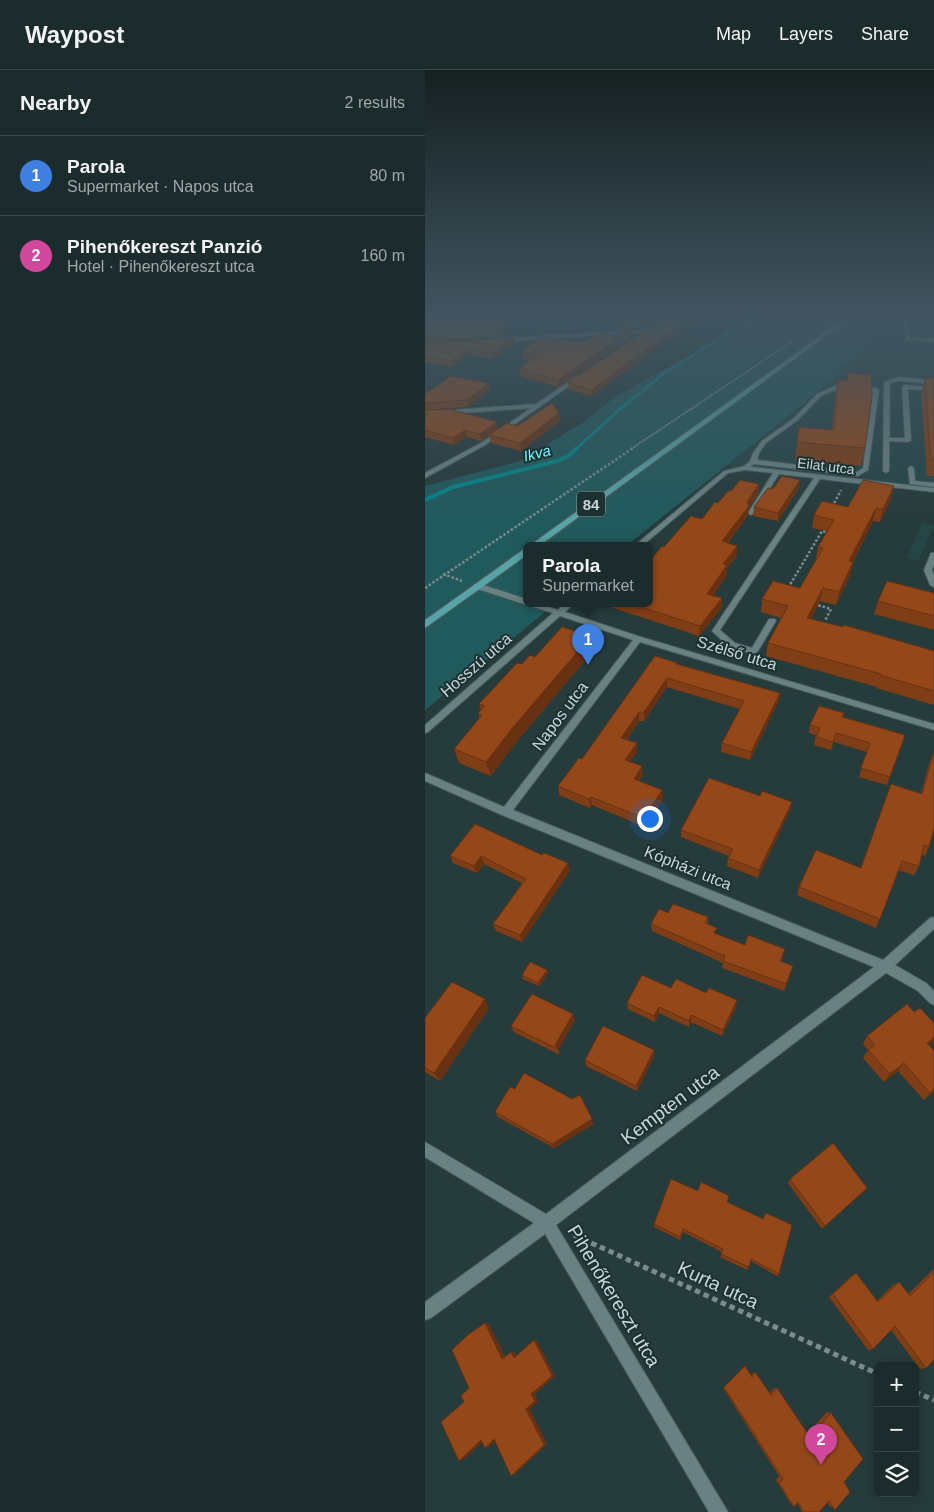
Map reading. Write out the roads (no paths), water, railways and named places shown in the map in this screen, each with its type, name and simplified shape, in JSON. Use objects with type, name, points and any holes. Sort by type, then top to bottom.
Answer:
[{"type":"main road","name":"84","points":[[539,542],[756,384]]},
{"type":"main road","points":[[425,625],[523,553]]},
{"type":"street","points":[[425,476],[483,444],[568,384]]},
{"type":"street","points":[[886,471],[887,384]]},
{"type":"street","points":[[643,542],[727,472],[745,468],[753,462],[756,453],[764,442],[796,419],[819,396],[839,386],[876,390],[866,469],[858,474],[753,462]]},
{"type":"street","points":[[886,439],[908,440],[905,387],[934,389]]},
{"type":"street","points":[[425,414],[537,406]]},
{"type":"street","name":"Eilat utca","points":[[745,468],[817,478],[934,490]]},
{"type":"street","points":[[911,468],[912,483],[934,485]]},
{"type":"street","points":[[751,513],[777,472]]},
{"type":"street","name":"Szélső utca","points":[[772,621],[754,651],[732,645],[716,631],[817,478]]},
{"type":"street","points":[[877,492],[881,485]]},
{"type":"street","points":[[934,555],[929,570],[934,584]]},
{"type":"street","points":[[477,586],[523,601]]},
{"type":"street","name":"Szélső utca","points":[[543,607],[638,639],[934,727]]},
{"type":"street","name":"Hosszú utca","points":[[425,730],[565,607]]},
{"type":"street","name":"Napos utca","points":[[506,812],[638,639]]},
{"type":"street","name":"Kópházi utca","points":[[425,777],[506,812],[885,966],[922,987],[934,999]]},
{"type":"street","name":"Kempten utca","points":[[425,1312],[547,1223],[885,966],[934,922]]},
{"type":"street","name":"Pihenőkereszt utca","points":[[425,1149],[547,1223],[719,1512]]},
{"type":"waterway","name":"Ikva","points":[[576,449],[650,384]]},
{"type":"waterway","name":"Ikva","points":[[425,500],[453,487],[557,461],[569,456],[576,449]]},
{"type":"place","name":"Parola","points":[[588,665]]},
{"type":"place","name":"Pihenőkereszt Panzió","points":[[821,1465]]}]
